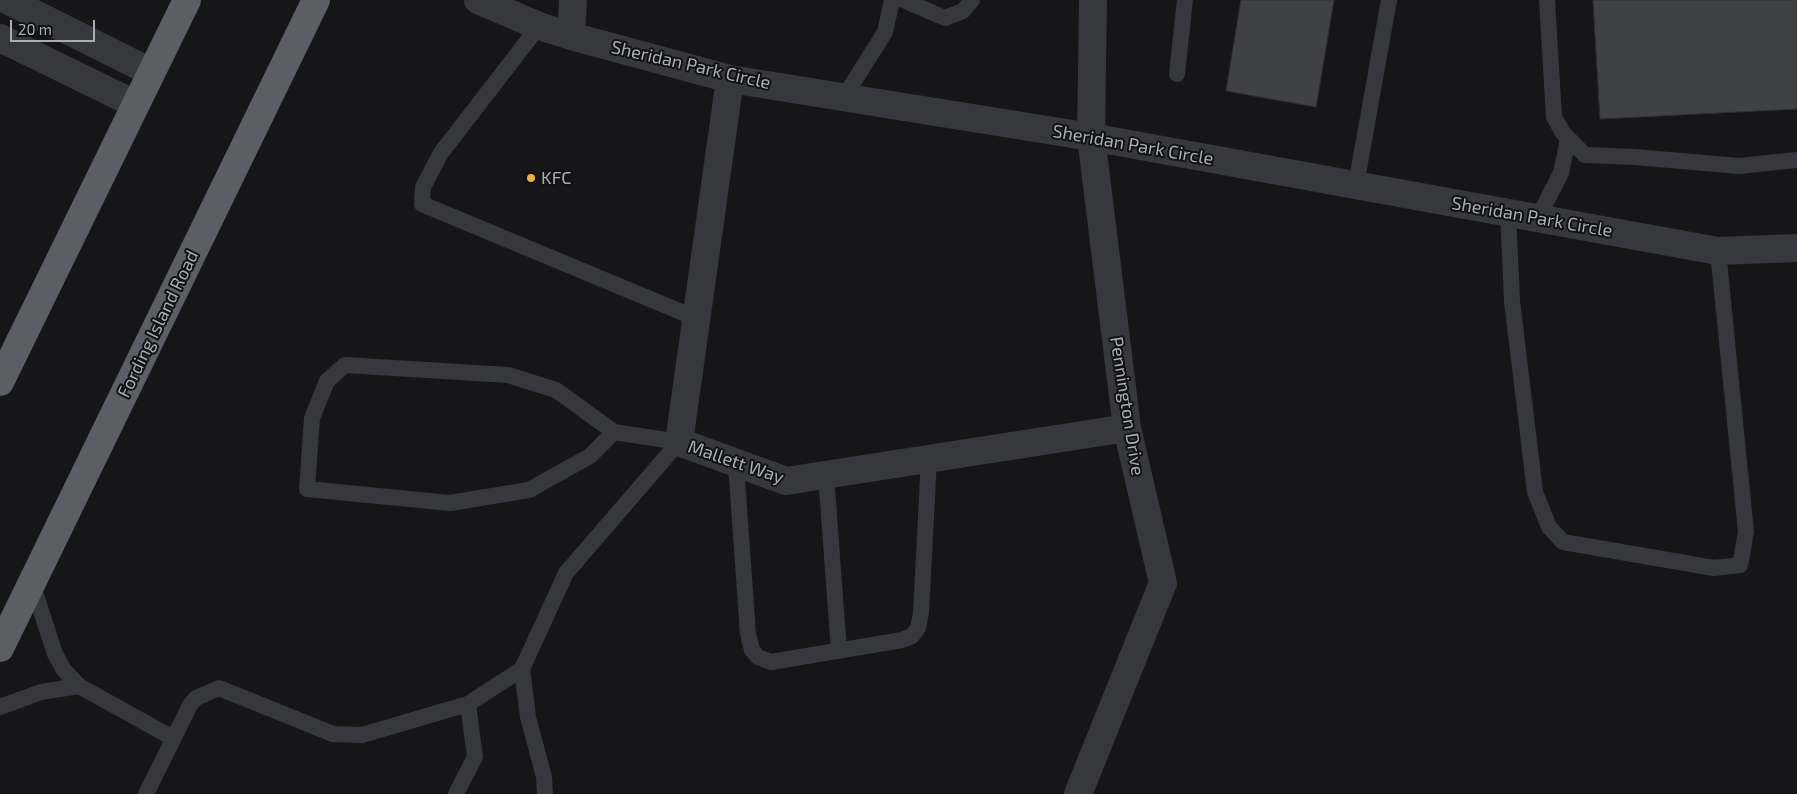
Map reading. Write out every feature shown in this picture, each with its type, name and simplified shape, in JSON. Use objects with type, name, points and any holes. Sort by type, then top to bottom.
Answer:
[{"type":"highway","points":[[0,382],[187,0]]},
{"type":"highway","name":"Fording Island Road","points":[[0,648],[316,0]]},
{"type":"street","points":[[7,0],[151,72]]},
{"type":"street","name":"Sheridan Park Circle","points":[[478,0],[540,26],[571,36],[730,79],[1091,137],[1718,251],[1797,248]]},
{"type":"street","points":[[571,36],[573,0]]},
{"type":"street","name":"Pennington Drive","points":[[1078,794],[1162,583],[1127,428],[1091,137],[1093,0]]},
{"type":"street","points":[[0,38],[135,104]]},
{"type":"street","name":"Mallett Way","points":[[730,79],[698,319],[679,442],[786,482],[1127,428]]},
{"type":"lane","points":[[844,97],[885,32],[892,0]]},
{"type":"lane","points":[[902,0],[946,18],[963,11],[972,0]]},
{"type":"lane","points":[[1177,74],[1185,0]]},
{"type":"lane","points":[[1356,185],[1390,0]]},
{"type":"lane","points":[[1547,0],[1554,117],[1568,139],[1585,155],[1635,157],[1738,166],[1797,160]]},
{"type":"lane","points":[[540,26],[441,153],[423,187],[422,204],[698,319]]},
{"type":"lane","points":[[1538,218],[1561,173],[1568,139]]},
{"type":"lane","points":[[1508,213],[1512,301],[1535,492],[1549,527],[1563,542],[1714,568],[1740,565],[1746,532],[1718,251]]},
{"type":"lane","points":[[614,432],[590,456],[528,490],[450,503],[307,489],[312,418],[328,381],[345,365],[508,375],[556,390],[614,432],[679,442]]},
{"type":"lane","points":[[545,794],[544,777],[528,717],[522,669],[566,573],[679,442]]},
{"type":"lane","points":[[736,464],[748,634],[752,650],[758,658],[770,662],[902,640],[912,636],[918,628],[921,613],[929,459]]},
{"type":"lane","points":[[826,475],[839,651]]},
{"type":"lane","points":[[32,583],[55,654],[64,670],[78,686],[174,738]]},
{"type":"lane","points":[[146,794],[190,705],[196,698],[219,688],[332,734],[362,735],[468,704],[522,669]]},
{"type":"lane","points":[[0,707],[40,692],[78,686]]},
{"type":"lane","points":[[456,794],[475,757],[468,704]]},
{"type":"building","points":[[1241,0],[1334,0],[1316,107],[1226,91]]},
{"type":"building","points":[[1593,0],[1797,0],[1797,109],[1600,119]]},
{"type":"place","name":"KFC","points":[[531,178]]}]
